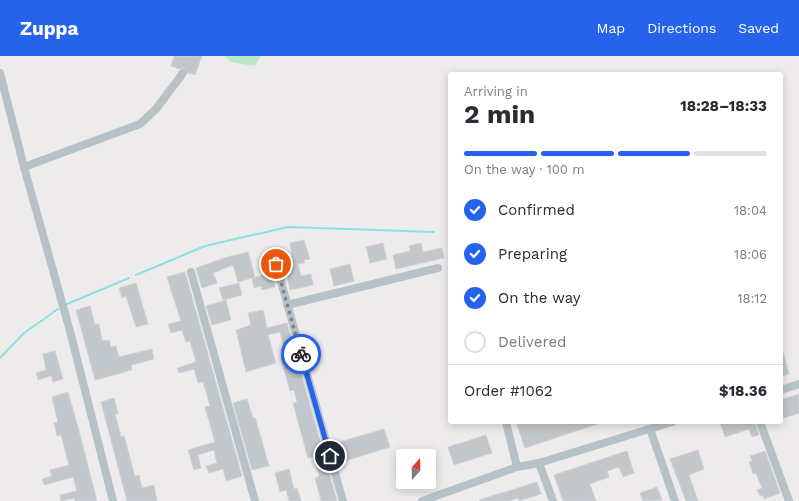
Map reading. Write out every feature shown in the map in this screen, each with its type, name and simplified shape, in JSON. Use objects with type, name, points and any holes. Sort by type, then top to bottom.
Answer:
[{"type":"street","points":[[24,167],[140,124],[156,109],[183,72]]},
{"type":"street","points":[[0,73],[24,167],[70,331],[113,501]]},
{"type":"street","points":[[276,264],[342,501]]},
{"type":"street","points":[[287,305],[438,268]]},
{"type":"street","points":[[191,272],[255,501]]},
{"type":"street","points":[[783,389],[799,384]]},
{"type":"street","points":[[506,424],[517,468]]},
{"type":"street","points":[[422,501],[517,468],[539,463],[666,424]]},
{"type":"street","points":[[761,424],[789,501]]},
{"type":"street","points":[[650,429],[674,501]]},
{"type":"street","points":[[539,463],[554,501]]},
{"type":"green space","points":[[225,56],[261,56],[255,66],[230,62]]},
{"type":"building","points":[[174,56],[202,56],[195,75],[188,73],[184,68],[179,69],[171,66]]},
{"type":"building","points":[[304,240],[310,259],[304,260],[305,263],[298,264],[301,276],[311,274],[313,285],[290,290],[283,258],[292,256],[290,243]]},
{"type":"building","points":[[383,243],[387,259],[370,263],[366,247]]},
{"type":"building","points":[[421,243],[423,252],[442,248],[444,258],[396,269],[393,255],[410,251],[409,246]]},
{"type":"building","points":[[248,252],[255,277],[238,282],[233,265],[213,273],[217,283],[202,288],[196,268],[227,257]]},
{"type":"building","points":[[350,264],[354,281],[334,286],[330,269]]},
{"type":"building","points":[[185,272],[242,476],[226,481],[223,469],[209,473],[206,466],[217,463],[214,450],[198,455],[201,468],[194,470],[188,450],[215,442],[205,407],[210,406],[203,382],[198,383],[194,369],[179,373],[177,368],[196,362],[190,341],[186,342],[182,330],[171,333],[168,324],[181,321],[167,277]]},
{"type":"building","points":[[272,273],[275,287],[262,290],[261,286],[254,288],[252,278]]},
{"type":"building","points":[[136,283],[148,324],[136,327],[126,296],[122,298],[119,288]]},
{"type":"building","points":[[239,283],[242,295],[223,300],[219,288]]},
{"type":"building","points":[[226,300],[231,320],[212,325],[206,306]]},
{"type":"building","points":[[90,306],[95,325],[99,324],[102,341],[109,340],[111,347],[116,346],[119,357],[152,349],[154,359],[131,365],[132,370],[95,380],[76,310]]},
{"type":"building","points":[[263,310],[267,328],[287,323],[337,501],[321,501],[315,478],[319,476],[314,457],[308,458],[293,403],[297,402],[294,390],[290,391],[281,358],[286,356],[280,332],[268,335],[276,363],[246,372],[236,330],[251,325],[248,313]]},
{"type":"building","points":[[55,351],[63,379],[53,382],[51,376],[38,380],[36,373],[46,370],[43,354]]},
{"type":"building","points":[[783,352],[789,374],[783,376]]},
{"type":"building","points":[[68,392],[97,501],[75,501],[75,498],[61,501],[60,495],[77,491],[73,477],[44,485],[42,479],[52,476],[50,470],[69,465],[61,435],[57,436],[54,423],[58,422],[52,397]]},
{"type":"building","points":[[799,394],[799,413],[783,418],[783,399]]},
{"type":"building","points":[[114,398],[118,414],[115,414],[121,437],[124,436],[135,476],[139,475],[142,488],[154,485],[157,501],[127,501],[101,402]]},
{"type":"building","points":[[247,399],[253,418],[255,417],[269,466],[252,470],[233,403]]},
{"type":"building","points":[[517,424],[597,424],[525,448]]},
{"type":"building","points":[[721,424],[756,424],[759,435],[752,437],[749,429],[725,437]]},
{"type":"building","points":[[384,429],[390,447],[345,461],[339,442]]},
{"type":"building","points":[[486,435],[492,453],[454,465],[448,447]]},
{"type":"building","points":[[698,450],[704,469],[689,475],[698,501],[686,501],[670,459]]},
{"type":"building","points":[[627,451],[634,473],[623,477],[619,467],[607,471],[609,477],[590,484],[596,501],[563,501],[554,475]]},
{"type":"building","points":[[765,451],[780,493],[764,499],[763,495],[760,496],[757,490],[762,488],[756,473],[753,474],[749,462],[752,461],[750,456]]},
{"type":"building","points":[[289,469],[294,489],[297,488],[301,501],[289,501],[286,490],[280,492],[275,473]]},
{"type":"building","points":[[537,482],[541,494],[519,501],[518,498],[508,501],[479,500]]},
{"type":"building","points":[[657,487],[662,500],[643,501],[640,493]]},
{"type":"waterway","points":[[136,275],[205,246],[288,227],[434,232]]},
{"type":"waterway","points":[[67,304],[129,278]]},
{"type":"waterway","points":[[0,358],[24,333],[58,309]]},
{"type":"way so far","points":[[276,264],[301,354]]},
{"type":"route","points":[[301,354],[330,456]]}]
